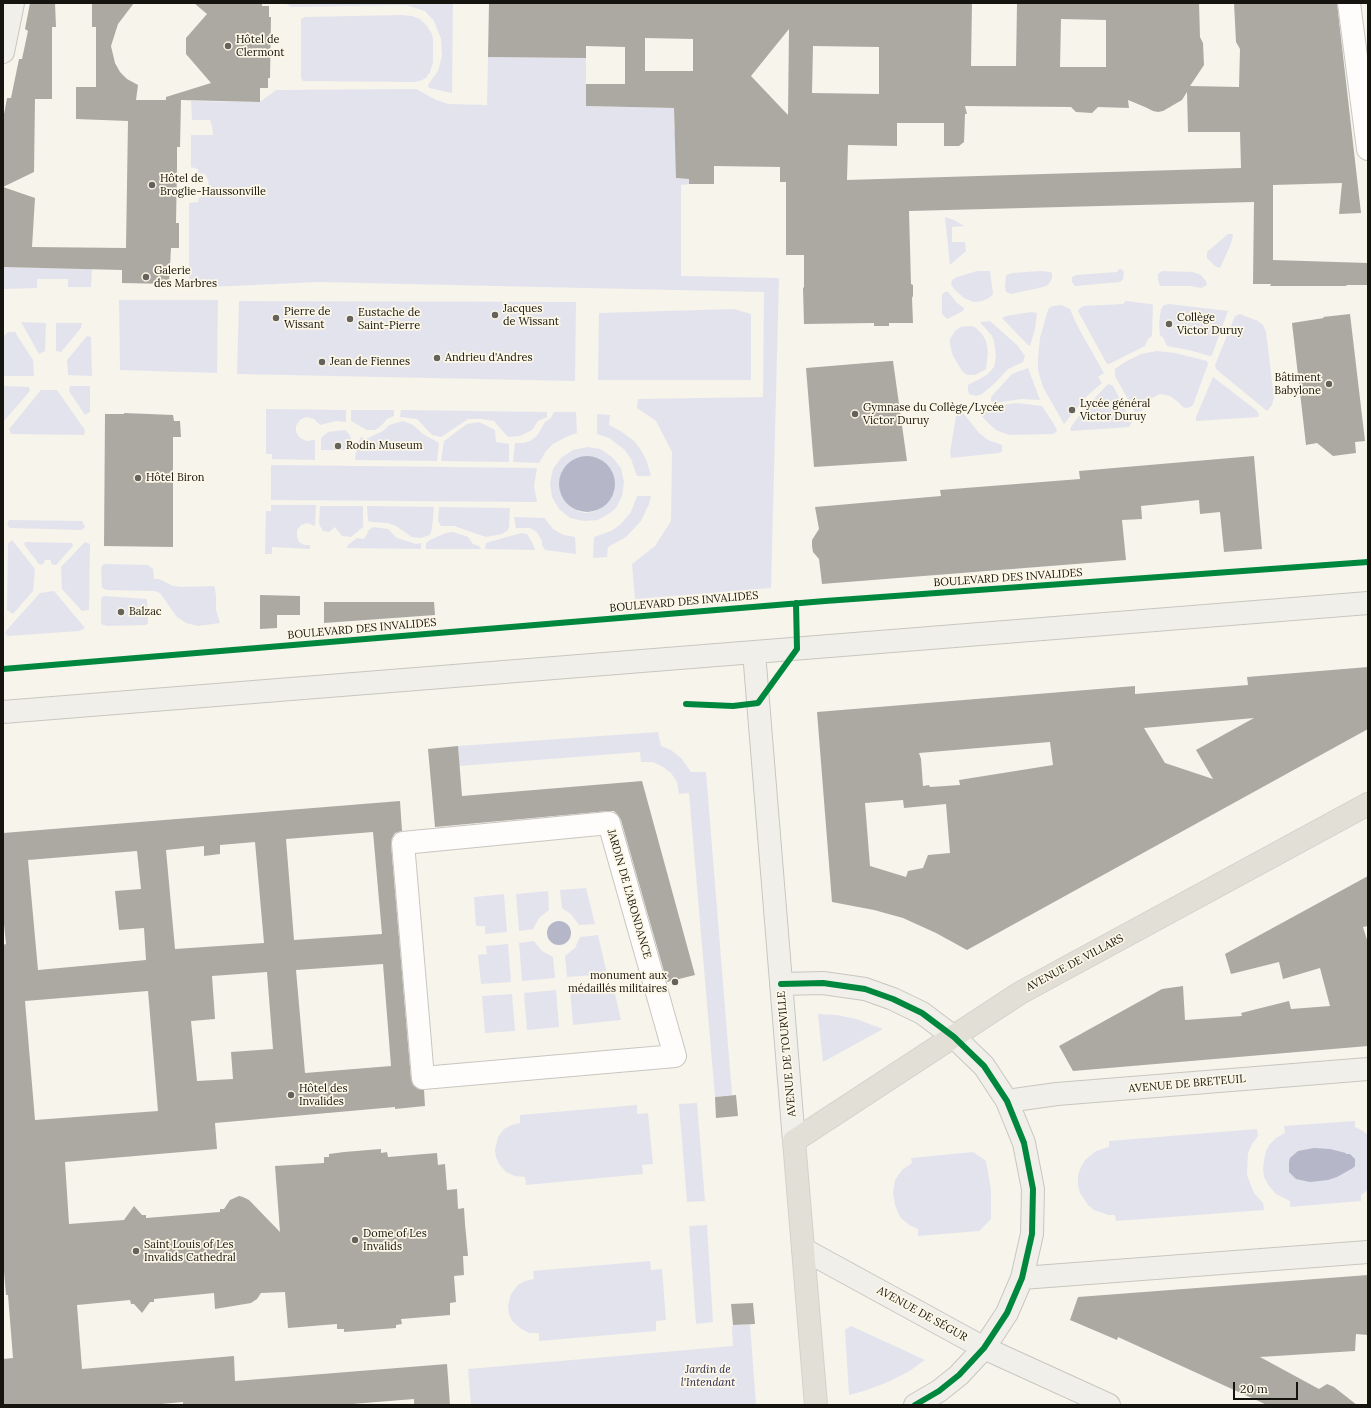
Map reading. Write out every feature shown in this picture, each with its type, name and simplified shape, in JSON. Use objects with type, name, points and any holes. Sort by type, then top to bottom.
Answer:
[{"type":"main road","points":[[3,52],[13,3]]},
{"type":"main road","points":[[3,712],[1368,603]]},
{"type":"main road","name":"AVENUE DE TOURVILLE","points":[[754,652],[816,1405]]},
{"type":"main road","name":"AVENUE DE VILLARS","points":[[794,1141],[1020,993],[1368,804]]},
{"type":"main road","points":[[781,984],[823,983],[865,989],[894,999],[922,1013],[954,1036],[984,1066],[1007,1101],[1024,1143],[1033,1189],[1032,1234],[1022,1278],[1007,1313],[984,1348],[959,1376],[939,1391],[915,1405]]},
{"type":"main road","name":"AVENUE DE BRETEUIL","points":[[1007,1101],[1064,1094],[1368,1069]]},
{"type":"main road","name":"AVENUE DE SÉGUR","points":[[803,1249],[984,1348],[1109,1405]]},
{"type":"main road","points":[[1022,1278],[1368,1252]]},
{"type":"street","points":[[1349,3],[1368,149]]},
{"type":"street","name":"JARDIN DE L'ABONDANCE","points":[[609,823],[675,1056],[423,1078],[403,842],[609,823]]},
{"type":"green space","points":[[285,3],[453,3],[452,93],[429,88],[428,85],[438,71],[442,56],[441,39],[434,21],[425,11],[406,5],[291,7]]},
{"type":"green space","points":[[402,15],[420,19],[432,34],[433,62],[430,72],[426,78],[413,82],[303,81],[301,78],[301,19],[305,17]]},
{"type":"green space","points":[[488,57],[586,58],[586,106],[674,108],[674,129],[677,129],[676,178],[689,179],[689,184],[681,185],[681,276],[779,278],[771,588],[635,599],[632,564],[655,546],[671,521],[672,452],[656,421],[637,408],[638,399],[763,397],[764,292],[318,282],[189,288],[189,203],[198,202],[199,198],[208,192],[209,187],[205,174],[198,173],[198,169],[191,167],[191,135],[213,135],[210,120],[192,120],[191,101],[260,102],[276,90],[416,89],[436,100],[448,104],[487,105]]},
{"type":"green space","points":[[945,217],[964,226],[952,227],[952,242],[965,242],[966,251],[950,265]]},
{"type":"green space","points":[[1228,234],[1232,234],[1233,236],[1220,268],[1215,266],[1207,258],[1207,252]]},
{"type":"green space","points":[[3,267],[92,269],[91,287],[68,287],[68,279],[37,279],[37,288],[3,289]]},
{"type":"green space","points":[[1119,269],[1124,272],[1123,279],[1120,282],[1075,286],[1072,282],[1072,277],[1076,275],[1117,272]]},
{"type":"green space","points":[[977,271],[990,271],[993,294],[989,298],[982,301],[974,302],[964,298],[951,284],[952,280],[957,277]]},
{"type":"green space","points":[[1041,271],[1052,273],[1052,279],[1048,285],[1011,294],[1006,292],[1006,275],[1012,273]]},
{"type":"green space","points":[[1162,271],[1193,272],[1201,275],[1206,281],[1207,285],[1201,288],[1191,286],[1161,286],[1158,280],[1158,274]]},
{"type":"green space","points":[[945,292],[948,292],[957,303],[964,308],[963,311],[947,319],[942,314],[942,295]]},
{"type":"green space","points":[[119,300],[218,300],[217,373],[120,370]]},
{"type":"green space","points":[[239,301],[576,302],[575,381],[237,374]]},
{"type":"green space","points":[[1126,301],[1153,305],[1152,336],[1148,339],[1145,346],[1107,364],[1078,310],[1083,306],[1123,304]]},
{"type":"green space","points":[[1169,304],[1228,311],[1212,355],[1210,356],[1167,346],[1163,337],[1160,336],[1159,323],[1161,309],[1164,305]]},
{"type":"green space","points":[[1061,305],[1070,309],[1075,321],[1104,373],[1098,377],[1102,383],[1087,396],[1064,424],[1043,387],[1038,370],[1040,338],[1047,313],[1049,308]]},
{"type":"green space","points":[[734,309],[751,314],[751,380],[598,380],[599,313]]},
{"type":"green space","points":[[1031,312],[1037,313],[1035,329],[1030,346],[1002,318]]},
{"type":"green space","points":[[1240,314],[1258,321],[1263,325],[1266,332],[1274,398],[1272,405],[1267,411],[1216,369],[1215,365],[1235,316]]},
{"type":"green space","points":[[990,321],[1017,345],[1025,356],[1023,362],[1008,369],[982,394],[976,396],[969,394],[968,385],[987,375],[994,367],[996,357],[992,336],[980,322]]},
{"type":"green space","points":[[21,322],[46,323],[45,351],[39,354]]},
{"type":"green space","points":[[56,323],[82,323],[81,328],[61,352],[56,351]]},
{"type":"green space","points":[[961,327],[975,327],[982,334],[986,341],[988,352],[986,369],[975,375],[967,375],[962,371],[953,356],[950,345],[950,339],[955,331]]},
{"type":"green space","points":[[8,332],[15,332],[33,360],[34,376],[3,376],[3,337]]},
{"type":"green space","points":[[87,336],[91,337],[92,376],[68,375],[67,360]]},
{"type":"green space","points":[[1157,351],[1175,353],[1207,361],[1208,364],[1193,405],[1190,407],[1183,407],[1170,396],[1160,394],[1152,398],[1144,405],[1142,411],[1135,412],[1115,376],[1115,369],[1141,354]]},
{"type":"green space","points":[[1028,368],[1040,400],[1021,399],[995,403],[991,401],[991,397],[1012,374]]},
{"type":"green space","points":[[1213,377],[1256,410],[1259,414],[1258,417],[1196,421],[1196,417]]},
{"type":"green space","points":[[1109,384],[1113,386],[1132,422],[1129,427],[1071,431],[1071,427],[1082,412]]},
{"type":"green space","points":[[3,386],[29,387],[30,391],[3,422]]},
{"type":"green space","points":[[70,386],[90,386],[90,412],[85,415],[69,391]]},
{"type":"green space","points":[[41,390],[57,390],[85,430],[84,435],[11,434],[9,429]]},
{"type":"green space","points":[[979,403],[995,406],[1016,403],[1042,406],[1057,431],[1053,434],[1009,435],[996,430],[987,422],[975,408],[975,404]]},
{"type":"green space","points":[[266,409],[346,410],[346,422],[336,421],[320,425],[314,419],[306,417],[300,420],[296,426],[296,432],[300,438],[307,441],[315,440],[315,460],[272,459],[272,454],[266,454]]},
{"type":"green space","points":[[351,410],[394,410],[394,416],[387,419],[375,430],[367,430],[351,421]]},
{"type":"green space","points":[[401,410],[547,412],[547,417],[538,421],[532,430],[520,436],[508,437],[494,421],[468,419],[441,437],[432,435],[417,419],[400,417]]},
{"type":"green space","points":[[554,412],[576,412],[577,433],[553,444],[546,451],[539,463],[513,462],[515,443],[530,441],[537,436],[545,422],[551,418]]},
{"type":"green space","points":[[961,412],[979,433],[988,440],[1002,445],[1002,451],[999,453],[951,458],[950,453],[956,416]]},
{"type":"green space","points":[[597,414],[610,415],[609,425],[634,441],[641,450],[647,462],[651,476],[637,476],[631,459],[625,450],[609,438],[597,434]]},
{"type":"green space","points":[[403,421],[413,425],[423,434],[439,443],[437,461],[355,460],[357,444],[361,437],[366,439],[383,431],[389,425]]},
{"type":"green space","points":[[479,422],[495,430],[496,442],[509,444],[509,462],[441,461],[444,441],[467,424]]},
{"type":"green space","points":[[345,430],[351,438],[351,450],[321,450],[321,438],[328,432]]},
{"type":"green space","points":[[587,447],[600,449],[612,457],[621,468],[624,482],[622,496],[616,508],[598,520],[584,521],[570,518],[559,509],[552,497],[550,483],[553,469],[561,458],[573,450]],"holes":[[[615,482],[614,491],[610,500],[596,511],[586,513],[577,511]]]},
{"type":"green space","points":[[271,465],[537,468],[534,486],[537,502],[271,500]]},
{"type":"green space","points":[[637,496],[651,496],[641,521],[626,537],[608,547],[607,557],[593,558],[594,537],[611,531],[620,525],[631,512]]},
{"type":"green space","points":[[271,505],[316,505],[315,526],[307,523],[301,525],[297,530],[299,542],[304,545],[310,545],[310,549],[272,547],[272,554],[265,554],[266,511],[271,511]]},
{"type":"green space","points":[[320,506],[363,506],[363,527],[351,537],[342,536],[335,527],[329,532],[323,531],[319,522]]},
{"type":"green space","points":[[367,506],[434,507],[430,535],[421,538],[412,537],[396,526],[388,523],[368,521]]},
{"type":"green space","points":[[439,507],[510,508],[509,527],[508,530],[502,534],[486,537],[454,526],[441,526],[438,521]]},
{"type":"green space","points":[[514,517],[545,518],[553,529],[564,535],[575,537],[576,554],[545,550],[537,532],[530,528],[516,528]]},
{"type":"green space","points":[[9,520],[82,521],[85,527],[82,530],[10,528],[7,525]]},
{"type":"green space","points":[[373,527],[388,529],[397,538],[416,544],[421,543],[421,549],[347,548],[348,545],[357,538],[364,539],[369,530]]},
{"type":"green space","points":[[453,532],[468,537],[473,544],[479,546],[481,549],[426,549],[426,543],[432,539],[446,533]]},
{"type":"green space","points":[[521,533],[527,534],[535,550],[485,549],[486,543]]},
{"type":"green space","points":[[12,540],[35,569],[33,591],[13,614],[7,610],[8,544]]},
{"type":"green space","points":[[85,542],[90,544],[89,610],[82,611],[62,589],[61,567]]},
{"type":"green space","points":[[24,543],[72,543],[73,546],[56,565],[51,563],[51,560],[45,560],[41,565],[25,546]]},
{"type":"green space","points":[[104,564],[148,565],[153,569],[154,579],[159,579],[173,586],[214,586],[216,610],[220,623],[198,626],[186,623],[177,617],[160,593],[154,591],[107,590],[102,588],[101,567]]},
{"type":"green space","points":[[54,591],[85,628],[80,631],[7,636],[5,632],[40,593]]},
{"type":"green space","points":[[104,596],[147,599],[148,624],[107,626],[101,624],[101,599]]},
{"type":"green space","points":[[658,732],[661,746],[671,750],[682,759],[691,772],[706,772],[732,1095],[715,1097],[689,793],[679,794],[677,782],[671,773],[653,762],[641,762],[640,752],[459,766],[458,746]]},
{"type":"green space","points":[[586,888],[595,924],[579,925],[571,914],[562,908],[560,890]]},
{"type":"green space","points":[[548,891],[549,910],[539,918],[533,929],[519,931],[516,894]]},
{"type":"green space","points":[[504,894],[507,932],[485,934],[485,926],[476,926],[474,897]]},
{"type":"green space","points":[[598,935],[607,974],[567,977],[565,956],[575,948],[580,937]]},
{"type":"green space","points":[[534,941],[542,951],[553,957],[555,978],[522,981],[519,943]]},
{"type":"green space","points":[[508,944],[511,982],[481,984],[478,955],[487,954],[486,946]]},
{"type":"green space","points":[[613,985],[621,1020],[573,1025],[570,988]]},
{"type":"green space","points":[[556,990],[559,1027],[527,1030],[524,993]]},
{"type":"green space","points":[[512,994],[515,1031],[485,1033],[482,996]]},
{"type":"green space","points":[[818,1014],[837,1015],[856,1019],[883,1029],[823,1062]]},
{"type":"green space","points":[[697,1103],[705,1201],[687,1202],[679,1104]]},
{"type":"green space","points":[[637,1105],[637,1114],[648,1113],[653,1164],[642,1165],[643,1174],[526,1185],[525,1177],[515,1176],[506,1172],[499,1164],[496,1157],[495,1150],[498,1137],[504,1129],[520,1123],[520,1115]]},
{"type":"green space","points":[[1355,1121],[1355,1127],[1368,1135],[1368,1190],[1361,1195],[1361,1201],[1290,1207],[1290,1201],[1276,1194],[1269,1186],[1264,1177],[1263,1169],[1266,1151],[1276,1138],[1285,1133],[1284,1126]]},
{"type":"green space","points":[[1257,1129],[1258,1136],[1248,1153],[1247,1175],[1254,1193],[1263,1203],[1264,1210],[1116,1221],[1115,1215],[1108,1215],[1094,1210],[1088,1205],[1080,1193],[1078,1175],[1081,1167],[1085,1160],[1096,1151],[1109,1147],[1109,1141]]},
{"type":"green space","points":[[973,1152],[986,1161],[991,1190],[991,1219],[979,1231],[918,1236],[918,1229],[909,1225],[900,1217],[895,1205],[893,1193],[895,1180],[902,1170],[912,1163],[911,1158]]},
{"type":"green space","points":[[707,1225],[713,1322],[696,1324],[689,1226]]},
{"type":"green space","points":[[650,1261],[651,1270],[662,1269],[666,1320],[656,1321],[656,1331],[539,1341],[539,1333],[529,1333],[520,1328],[512,1321],[509,1314],[508,1306],[511,1294],[518,1285],[525,1281],[534,1279],[533,1271]]},
{"type":"green space","name":"Jardin de l'Intendant","points":[[750,1324],[756,1405],[471,1405],[468,1369],[733,1346],[733,1325]]},
{"type":"green space","points":[[851,1326],[925,1360],[908,1372],[888,1382],[849,1395],[845,1330]]},
{"type":"water","points":[[587,456],[598,458],[607,464],[613,473],[615,484],[613,495],[607,504],[598,510],[587,512],[576,510],[567,504],[561,495],[559,484],[561,473],[567,464],[576,458]]},
{"type":"water","points":[[559,921],[568,924],[571,933],[568,942],[559,945],[550,942],[547,933],[550,924]]},
{"type":"water","points":[[1314,1148],[1330,1149],[1350,1154],[1355,1159],[1355,1166],[1337,1177],[1328,1180],[1310,1182],[1296,1179],[1289,1172],[1290,1158],[1298,1151]]},
{"type":"building","points":[[30,3],[55,3],[56,27],[52,27],[52,99],[35,99],[34,172],[3,187],[3,120],[7,98],[11,98],[19,59],[22,59],[28,31],[25,29]]},
{"type":"building","points":[[92,3],[134,3],[118,24],[111,46],[115,63],[120,72],[127,79],[138,85],[136,100],[166,100],[166,97],[211,83],[186,54],[186,38],[207,14],[194,3],[262,3],[262,6],[269,6],[269,17],[271,17],[270,78],[268,78],[268,88],[260,88],[260,102],[181,100],[180,147],[177,147],[176,223],[179,223],[179,248],[171,248],[169,284],[122,283],[122,270],[3,267],[3,187],[35,198],[32,247],[126,248],[128,121],[76,119],[76,87],[96,87],[96,27],[92,27]]},
{"type":"building","points":[[489,3],[972,3],[971,66],[1016,66],[1017,3],[1199,3],[1200,37],[1203,43],[1204,65],[1190,86],[1239,87],[1240,49],[1236,42],[1234,3],[1337,3],[1361,213],[1339,214],[1342,183],[1273,185],[1273,260],[1368,263],[1368,285],[1270,286],[1271,284],[1253,284],[1254,202],[909,211],[911,284],[913,285],[913,323],[889,323],[889,326],[874,326],[874,323],[804,324],[804,255],[786,255],[786,182],[780,182],[780,167],[714,166],[714,184],[689,184],[689,179],[676,178],[674,108],[586,106],[586,84],[625,84],[625,47],[586,46],[586,58],[488,57]],"holes":[[[1061,19],[1106,20],[1106,67],[1060,67]],[[789,29],[788,115],[751,76]],[[645,38],[693,39],[693,71],[645,71]],[[813,46],[879,47],[879,94],[812,93]],[[1187,92],[1188,132],[1240,132],[1241,168],[847,180],[848,145],[897,146],[897,123],[944,123],[944,146],[959,146],[964,142],[965,114],[967,114],[965,106],[1071,107],[1076,112],[1092,113],[1098,107],[1129,108],[1128,100],[1153,111],[1163,111],[1182,100]]]},
{"type":"building","name":"Bâtiment Babylone","points":[[1350,314],[1365,441],[1355,442],[1356,453],[1333,456],[1317,443],[1306,445],[1292,323]]},
{"type":"building","name":"Gymnase du Collège/Lycée Victor Duruy","points":[[893,361],[907,461],[814,467],[806,368]]},
{"type":"building","name":"Hôtel Biron","points":[[124,413],[173,415],[174,421],[180,421],[181,437],[173,437],[173,547],[104,546],[105,414]]},
{"type":"building","points":[[1254,456],[1262,549],[1224,552],[1220,512],[1200,514],[1199,500],[1141,506],[1142,519],[1122,520],[1126,560],[822,584],[819,559],[813,552],[812,540],[819,529],[815,507],[941,496],[940,490],[1080,479],[1079,471]]},
{"type":"building","points":[[260,595],[300,596],[300,615],[277,615],[277,628],[260,629]]},
{"type":"building","points":[[324,602],[434,602],[435,615],[324,623]]},
{"type":"building","points":[[1368,667],[1368,729],[967,950],[936,933],[903,918],[874,910],[832,902],[817,712],[1135,686],[1135,694],[1248,685],[1247,677]],"holes":[[[1254,718],[1196,750],[1213,779],[1165,763],[1144,728]],[[1050,742],[1053,765],[959,780],[960,785],[930,787],[929,785],[923,786],[921,759],[919,753]],[[903,800],[904,808],[946,804],[950,853],[928,855],[923,868],[908,871],[906,877],[870,866],[865,803]]]},
{"type":"building","points":[[458,746],[462,796],[642,781],[695,975],[667,982],[621,820],[614,811],[435,827],[428,749]]},
{"type":"building","name":"Hôtel des Invalides","points":[[400,801],[402,831],[395,833],[391,844],[411,1079],[413,1085],[418,1089],[424,1090],[425,1106],[395,1109],[395,1107],[215,1123],[217,1149],[65,1162],[69,1224],[124,1220],[134,1206],[142,1215],[146,1215],[146,1218],[220,1212],[220,1209],[224,1209],[230,1200],[239,1196],[249,1200],[280,1232],[275,1166],[324,1163],[324,1157],[329,1157],[329,1154],[381,1149],[381,1153],[387,1152],[388,1157],[437,1153],[438,1165],[445,1164],[447,1190],[457,1189],[458,1209],[464,1208],[468,1256],[463,1256],[464,1275],[454,1276],[456,1302],[450,1303],[450,1315],[401,1319],[402,1324],[396,1325],[396,1328],[344,1332],[344,1329],[337,1329],[337,1324],[288,1328],[285,1292],[261,1293],[257,1299],[251,1303],[215,1309],[214,1293],[154,1299],[154,1302],[150,1302],[142,1313],[134,1304],[131,1304],[130,1300],[77,1305],[82,1369],[234,1356],[235,1381],[447,1364],[450,1405],[414,1405],[414,1399],[340,1405],[183,1405],[183,1402],[151,1405],[3,1405],[3,1359],[13,1358],[8,1295],[6,1295],[3,1260],[3,945],[6,944],[3,914],[3,833]],"holes":[[[373,832],[382,934],[294,940],[286,839]],[[255,842],[264,943],[175,949],[166,850],[204,846],[204,856],[220,854],[220,845]],[[137,851],[141,889],[115,891],[119,930],[144,928],[146,960],[38,970],[28,860]],[[383,964],[391,1066],[305,1073],[296,970]],[[267,972],[273,1049],[231,1052],[233,1079],[197,1081],[191,1021],[215,1019],[212,976]],[[148,991],[158,1111],[35,1120],[25,1001]]]},
{"type":"building","points":[[1368,876],[1368,926],[1363,927],[1368,943],[1368,1046],[1073,1071],[1059,1046],[1162,989],[1183,986],[1185,1020],[1242,1016],[1241,1013],[1289,1001],[1291,1009],[1330,1006],[1320,968],[1283,979],[1279,962],[1231,974],[1225,954]]},
{"type":"building","points":[[736,1095],[738,1116],[716,1118],[715,1097]]},
{"type":"building","points":[[1368,1275],[1368,1335],[1356,1334],[1355,1351],[1260,1357],[1319,1389],[1327,1384],[1334,1387],[1357,1405],[1267,1405],[1118,1337],[1117,1340],[1070,1320],[1078,1297]]},
{"type":"building","points":[[753,1303],[755,1324],[733,1325],[731,1304]]},
{"type":"cycle path","name":"BOULEVARD DES INVALIDES","points":[[3,669],[825,601],[1368,562]]},
{"type":"cycle path","points":[[686,704],[733,706],[758,703],[797,649],[796,603]]},
{"type":"cycle path","points":[[781,984],[823,983],[865,989],[893,999],[922,1013],[954,1037],[984,1066],[1007,1101],[1024,1143],[1033,1189],[1032,1234],[1022,1278],[1007,1313],[984,1348],[959,1375],[939,1391],[915,1405]]},
{"type":"place","name":"Hôtel de Clermont","points":[[228,46]]},
{"type":"place","name":"Hôtel de Broglie-Haussonville","points":[[152,185]]},
{"type":"place","name":"Galerie des Marbres","points":[[146,277]]},
{"type":"place","name":"Jacques de Wissant","points":[[495,315]]},
{"type":"place","name":"Pierre de Wissant","points":[[276,318]]},
{"type":"place","name":"Eustache de Saint-Pierre","points":[[350,319]]},
{"type":"place","name":"Collège Victor Duruy","points":[[1169,324]]},
{"type":"place","name":"Andrieu d'Andres","points":[[437,358]]},
{"type":"place","name":"Jean de Fiennes","points":[[322,362]]},
{"type":"place","name":"Bâtiment Babylone","points":[[1329,384]]},
{"type":"place","name":"Lycée général Victor Duruy","points":[[1072,410]]},
{"type":"place","name":"Gymnase du Collège/Lycée Victor Duruy","points":[[855,414]]},
{"type":"place","name":"Rodin Museum","points":[[338,446]]},
{"type":"place","name":"Hôtel Biron","points":[[138,478]]},
{"type":"place","name":"Balzac","points":[[121,612]]},
{"type":"place","name":"monument aux médaillés militaires","points":[[675,982]]},
{"type":"place","name":"Hôtel des Invalides","points":[[291,1095]]},
{"type":"place","name":"Dome of Les Invalids","points":[[355,1240]]},
{"type":"place","name":"Saint Louis of Les Invalids Cathedral","points":[[136,1251]]}]
